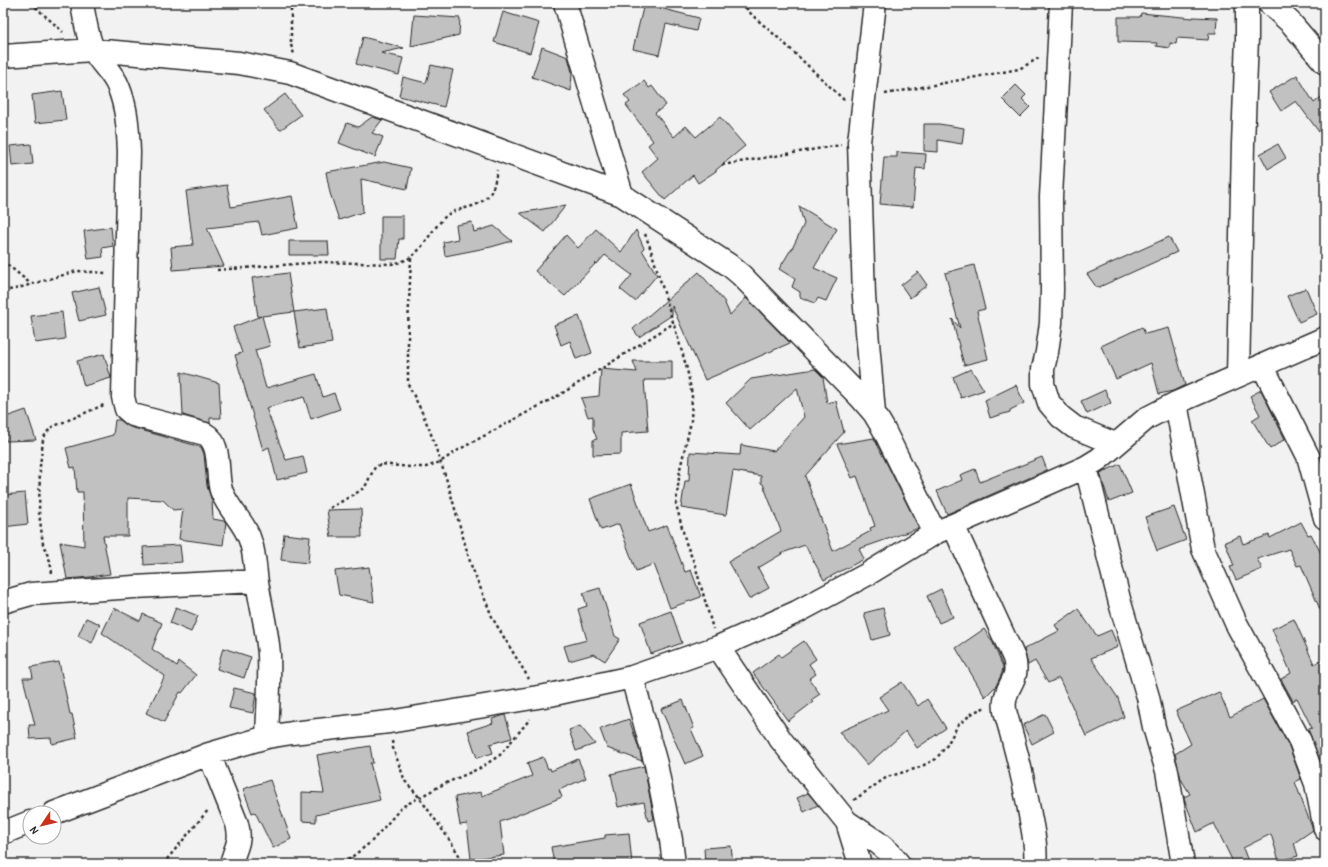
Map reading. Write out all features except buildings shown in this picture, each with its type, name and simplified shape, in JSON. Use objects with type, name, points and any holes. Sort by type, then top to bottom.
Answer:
[{"type":"street","points":[[82,3],[89,50],[118,84],[127,118],[129,152],[123,397],[126,408],[133,415],[205,434],[213,440],[221,489],[225,499],[248,534],[251,544],[256,581],[267,635],[269,655],[267,737]]},
{"type":"street","points":[[565,3],[622,195]]},
{"type":"street","points":[[874,413],[864,296],[860,132],[876,3]]},
{"type":"street","points":[[1061,3],[1050,197],[1052,290],[1051,323],[1043,369],[1043,384],[1049,403],[1061,417],[1074,427],[1115,444]]},
{"type":"street","points":[[1238,376],[1247,3]]},
{"type":"street","points":[[1269,3],[1291,23],[1325,63]]},
{"type":"street","points":[[3,56],[89,50],[240,63],[290,73],[622,195],[729,265],[741,275],[874,413],[944,529],[1014,658],[1017,672],[1004,702],[1005,711],[1023,777],[1034,834],[1036,851],[1035,864]]},
{"type":"street","points":[[62,810],[209,754],[267,737],[292,732],[389,722],[545,696],[632,677],[718,647],[797,612],[866,575],[944,529],[1086,467],[1099,459],[1147,418],[1176,403],[1325,338]]},
{"type":"street","points":[[1262,365],[1308,456],[1325,518]]},
{"type":"street","points":[[1176,403],[1203,549],[1236,623],[1300,741],[1316,784],[1325,830]]},
{"type":"street","points":[[1086,467],[1120,603],[1148,697],[1154,727],[1167,771],[1183,864]]},
{"type":"street","points":[[3,602],[31,594],[256,581]]},
{"type":"street","points":[[718,647],[781,740],[847,822],[877,842],[889,852],[899,864]]},
{"type":"street","points":[[632,677],[656,764],[671,840],[674,864]]},
{"type":"street","points":[[209,754],[240,834],[238,845],[231,864]]},
{"type":"street","points":[[847,822],[860,864]]},
{"type":"street","points":[[3,833],[22,825]]},
{"type":"path","points":[[31,3],[89,50]]},
{"type":"path","points":[[722,166],[860,132],[854,110],[783,42],[752,15],[742,3]]},
{"type":"path","points":[[291,4],[292,51],[307,79]]},
{"type":"path","points":[[864,97],[908,91],[1019,69],[1042,55]]},
{"type":"path","points":[[217,270],[322,262],[401,263],[411,258],[446,216],[470,207],[487,198],[494,185],[500,150]]},
{"type":"path","points":[[641,228],[651,250],[674,323],[687,369],[692,395],[691,422],[680,469],[676,504],[718,647]]},
{"type":"path","points":[[343,864],[371,842],[402,807],[419,797],[480,768],[500,755],[545,696],[493,619],[471,565],[440,462],[421,410],[408,384],[408,327],[411,258]]},
{"type":"path","points":[[3,261],[31,284]]},
{"type":"path","points":[[3,291],[77,271],[126,275]]},
{"type":"path","points":[[330,508],[365,487],[376,467],[381,464],[410,468],[426,467],[440,462],[460,449],[561,394],[674,323]]},
{"type":"path","points":[[56,592],[50,561],[43,544],[39,512],[40,466],[43,440],[46,433],[52,427],[123,397]]},
{"type":"path","points":[[832,804],[852,801],[887,777],[928,764],[936,759],[947,745],[958,725],[966,718],[981,709],[1004,702]]},
{"type":"path","points":[[389,722],[393,748],[405,781],[419,797],[451,842],[460,857],[460,864]]},
{"type":"path","points":[[163,864],[206,811],[213,806],[228,801]]}]
